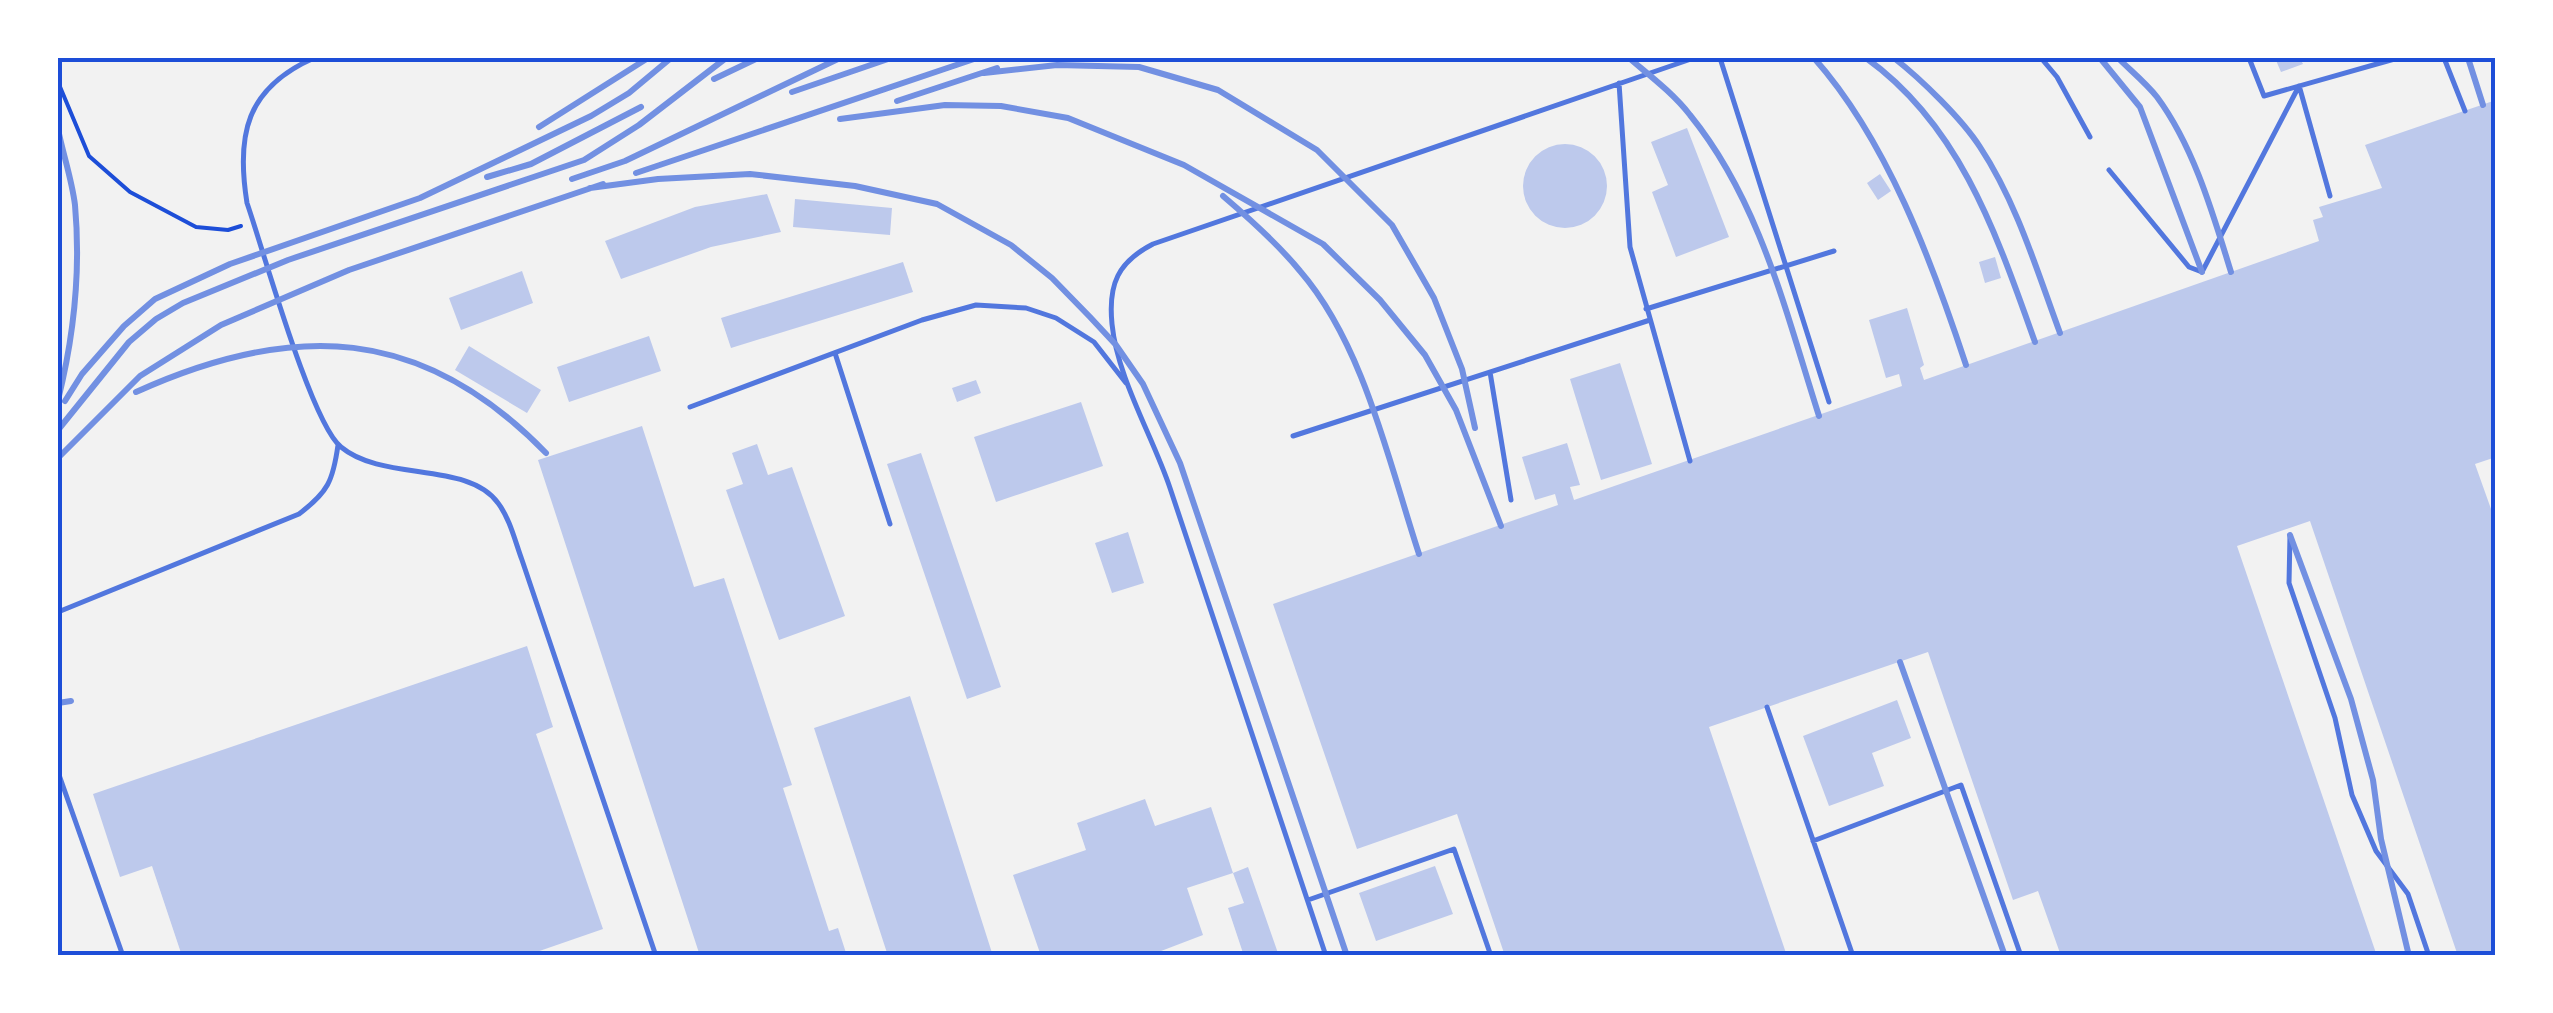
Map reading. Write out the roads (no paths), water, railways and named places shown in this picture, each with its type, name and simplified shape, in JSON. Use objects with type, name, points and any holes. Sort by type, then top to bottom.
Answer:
[{"type":"lane","points":[[314,58],[280,78],[247,119],[242,172],[254,222],[313,398],[338,445],[358,458],[472,484],[496,499],[522,560],[653,955]]},
{"type":"lane","points":[[1326,956],[1160,459],[1116,345],[1111,302],[1120,268],[1153,244],[1694,58]]},
{"type":"lane","points":[[1720,58],[1829,402]]},
{"type":"lane","points":[[2040,58],[2057,78],[2090,137]]},
{"type":"lane","points":[[2250,58],[2264,96],[2398,58]]},
{"type":"lane","points":[[2444,58],[2465,110]]},
{"type":"lane","points":[[1620,83],[1630,248],[1690,461]]},
{"type":"lane","points":[[2110,170],[2189,267],[2202,272],[2299,86]]},
{"type":"lane","points":[[2299,86],[2330,196]]},
{"type":"lane","points":[[1646,309],[1834,251]]},
{"type":"lane","points":[[690,407],[922,320],[976,305],[1026,308],[1056,318],[1094,342],[1131,389]]},
{"type":"lane","points":[[1293,436],[1650,320]]},
{"type":"lane","points":[[835,353],[890,524]]},
{"type":"lane","points":[[1490,372],[1511,500]]},
{"type":"lane","points":[[58,612],[299,514],[318,500],[334,476],[338,445]]},
{"type":"lane","points":[[2290,535],[2289,583],[2335,718],[2352,795],[2376,850],[2408,894],[2429,956]]},
{"type":"lane","points":[[1767,708],[1854,956]]},
{"type":"lane","points":[[58,772],[123,956]]},
{"type":"lane","points":[[1814,841],[1962,785],[2021,956]]},
{"type":"lane","points":[[1308,900],[1454,849],[1490,956]]},
{"type":"railway","points":[[539,127],[648,58]]},
{"type":"railway","points":[[65,401],[82,374],[124,326],[155,299],[230,264],[420,198],[591,116],[629,93],[671,58]]},
{"type":"railway","points":[[58,430],[129,342],[183,303],[288,260],[584,160],[639,125],[726,58]]},
{"type":"railway","points":[[714,79],[758,58]]},
{"type":"railway","points":[[572,179],[625,161],[840,58]]},
{"type":"railway","points":[[792,92],[891,58]]},
{"type":"railway","points":[[636,173],[977,58]]},
{"type":"railway","points":[[1629,58],[1683,107],[1735,184],[1768,259],[1819,416]]},
{"type":"railway","points":[[1814,58],[1864,126],[1905,204],[1966,365]]},
{"type":"railway","points":[[1866,58],[1899,85],[1951,150],[1990,223],[2035,342]]},
{"type":"railway","points":[[1894,58],[1952,112],[1993,169],[2025,238],[2060,333]]},
{"type":"railway","points":[[2100,58],[2140,107],[2202,272]]},
{"type":"railway","points":[[2118,58],[2157,97],[2182,137],[2231,272]]},
{"type":"railway","points":[[2468,58],[2483,105]]},
{"type":"railway","points":[[984,73],[1057,65],[1139,67],[1218,90],[1317,150],[1392,225],[1434,298],[1462,369],[1475,428]]},
{"type":"railway","points":[[897,101],[997,68]]},
{"type":"railway","points":[[840,119],[945,105],[1001,106],[1068,118],[1184,165],[1323,244],[1380,300],[1425,355],[1456,410],[1501,526]]},
{"type":"railway","points":[[487,177],[531,164],[641,107]]},
{"type":"railway","points":[[58,129],[74,196],[77,230],[72,328],[58,400]]},
{"type":"railway","points":[[590,188],[658,179],[750,174],[855,186],[937,204],[1011,245],[1052,278],[1116,345],[1143,384],[1180,463],[1347,956]]},
{"type":"railway","points":[[58,458],[140,376],[221,325],[349,270],[603,184]]},
{"type":"railway","points":[[1223,196],[1291,261],[1341,334],[1372,406],[1419,554]]},
{"type":"railway","points":[[136,392],[194,369],[249,354],[302,346],[353,348],[403,359],[452,379],[499,411],[546,453]]},
{"type":"railway","points":[[2290,535],[2351,699],[2373,780],[2381,839],[2409,956]]},
{"type":"railway","points":[[1900,662],[2005,956]]},
{"type":"railway","points":[[58,703],[71,701]]}]
